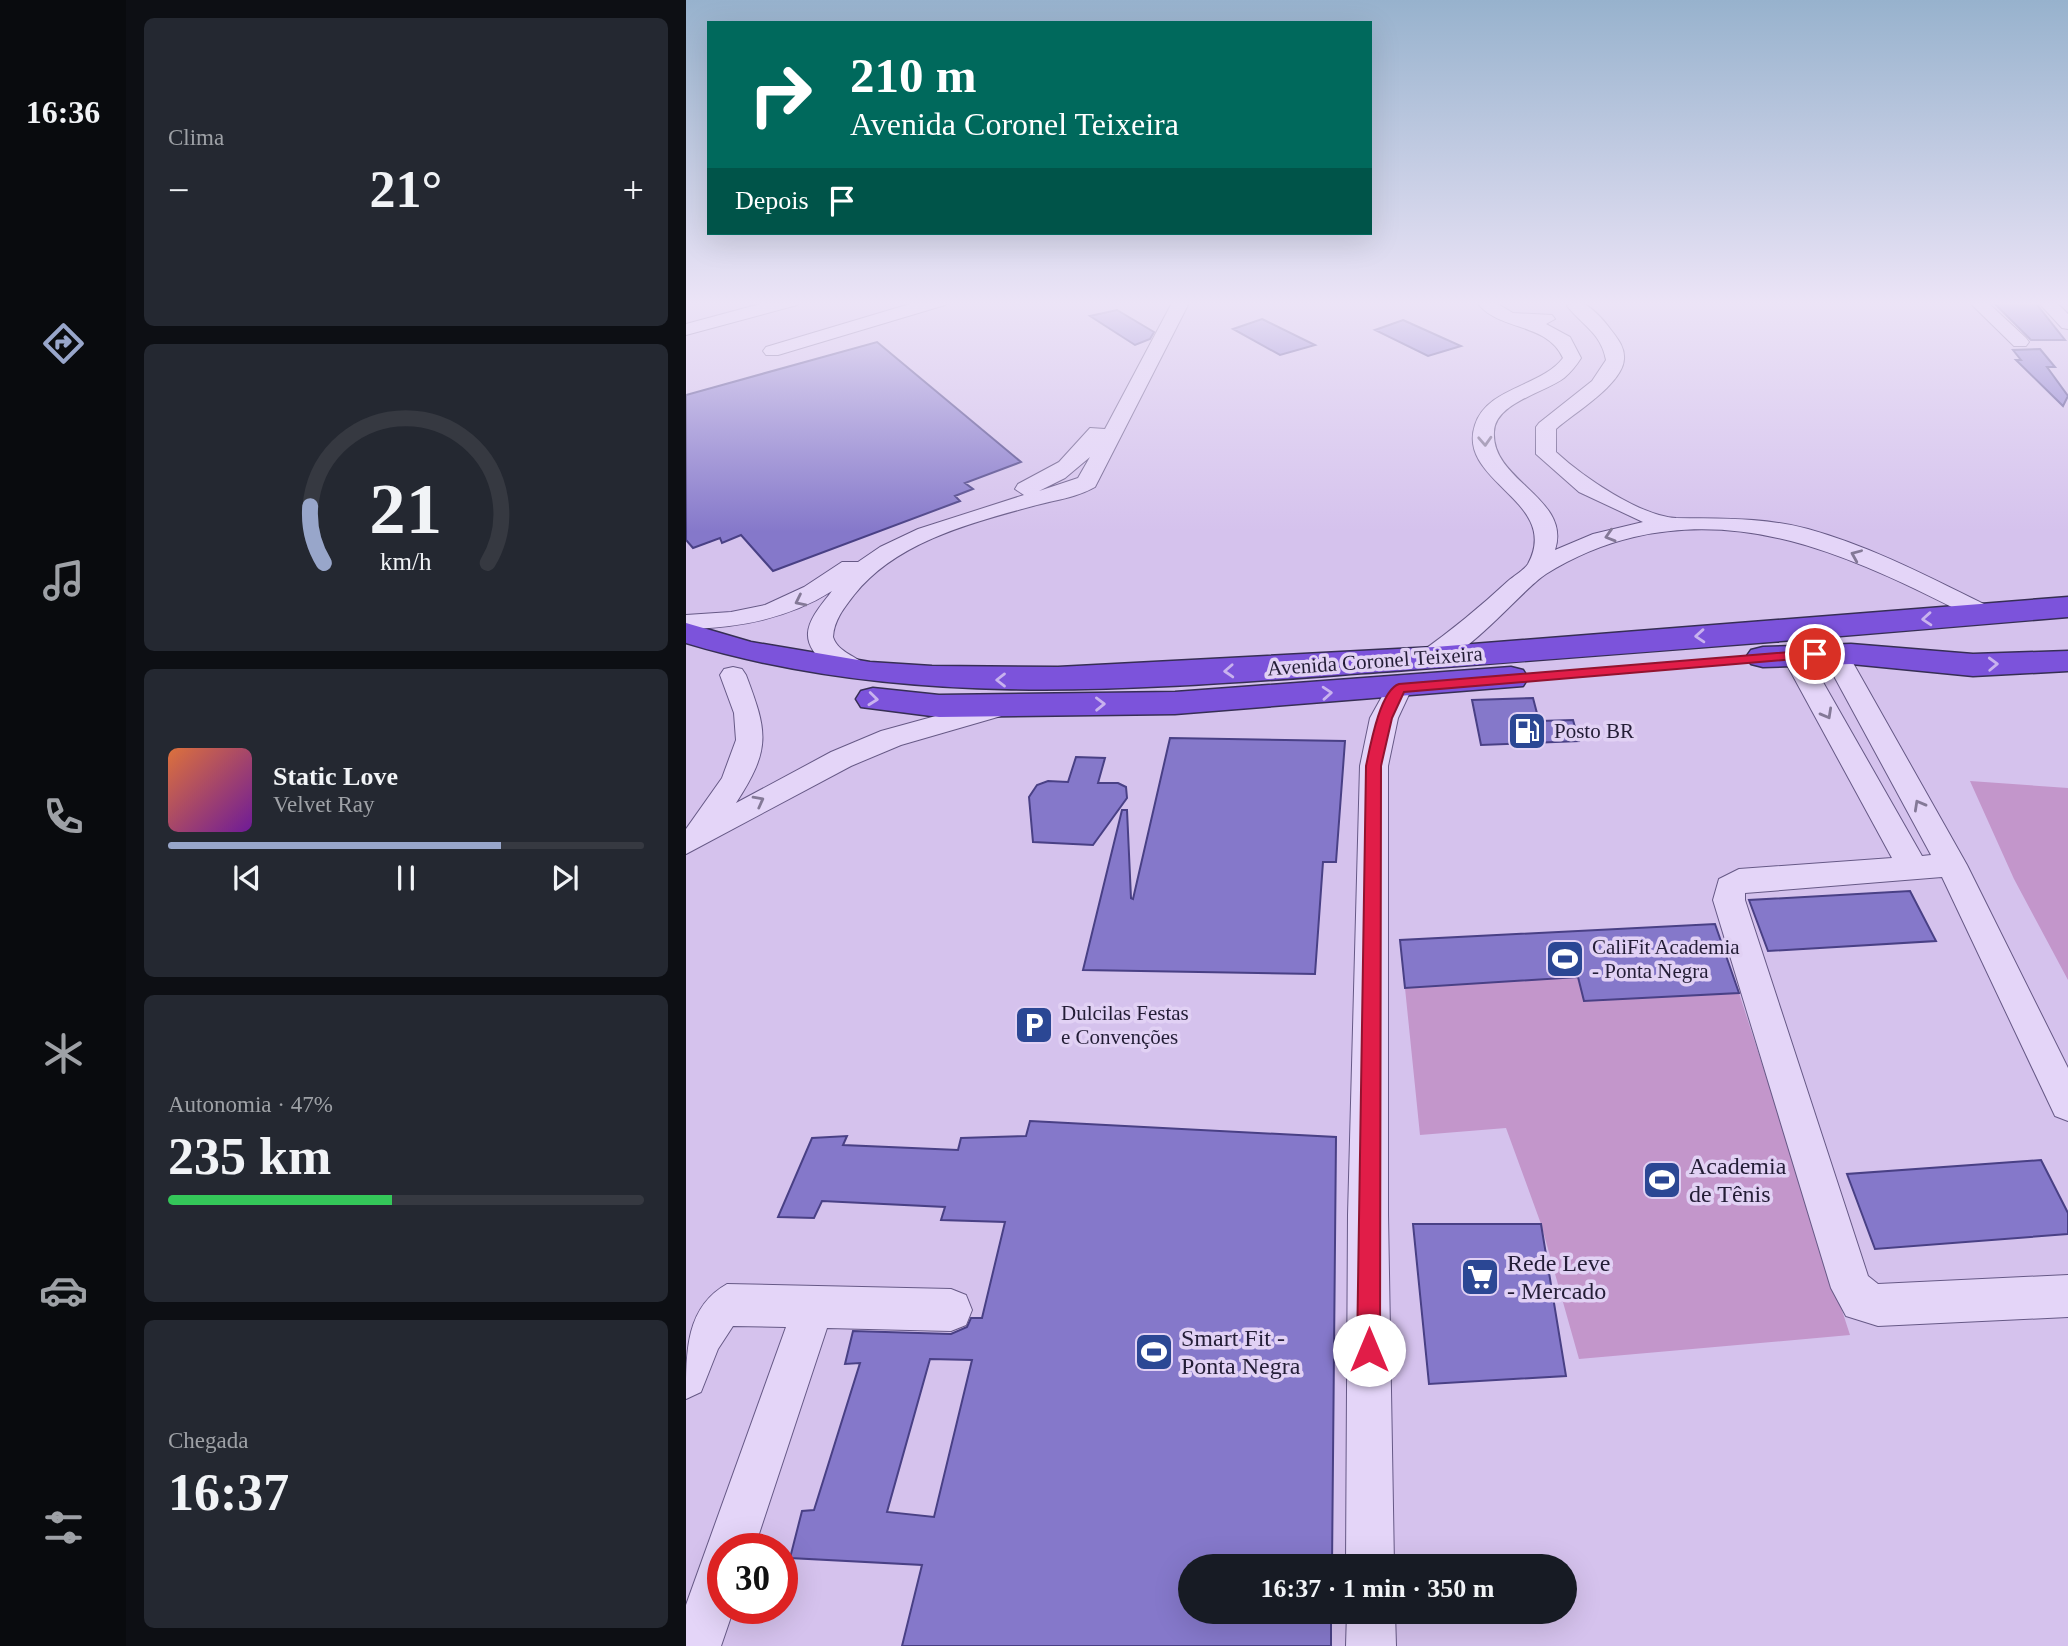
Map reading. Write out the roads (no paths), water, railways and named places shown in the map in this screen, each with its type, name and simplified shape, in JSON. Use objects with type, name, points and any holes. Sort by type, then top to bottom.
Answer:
[{"type":"highway","name":"Avenida Coronel Teixeira","points":[[686,634],[780,659],[858,671],[916,678],[1042,680],[1430,658],[2066,609]]},
{"type":"highway","name":"Avenida Coronel Teixeira","points":[[686,661],[733,675],[845,696],[939,706],[1005,706],[1175,703],[1399,688],[1794,654],[1835,654],[1973,665],[2068,661]]},
{"type":"street","points":[[858,671],[834,658],[823,648],[818,636],[822,621],[832,607],[870,564],[903,545],[1049,488],[1088,447],[1117,390],[1132,378]]},
{"type":"street","points":[[686,622],[746,619],[792,605],[836,579],[869,552],[1049,488],[1078,488],[1087,482],[1142,378]]},
{"type":"street","points":[[1538,568],[1548,539],[1543,517],[1529,500],[1497,472],[1486,455],[1483,435],[1486,421],[1502,406],[1548,378]]},
{"type":"street","points":[[1607,378],[1546,427],[1546,454],[1600,497],[1622,509],[1672,525]]},
{"type":"street","points":[[1067,468],[1092,473]]},
{"type":"street","points":[[1430,658],[1484,618],[1538,568],[1592,541],[1621,532],[1672,525],[1734,524],[1799,534],[1845,550],[1984,614]]},
{"type":"street","points":[[1794,654],[1912,866]]},
{"type":"street","points":[[1835,654],[1952,865],[2068,1105]]},
{"type":"street","points":[[693,838],[733,784],[748,755],[750,725],[733,675]]},
{"type":"street","points":[[1370,1554],[1368,1215],[1374,766],[1384,718],[1399,688]]},
{"type":"street","points":[[693,838],[841,759],[891,738],[1005,706]]},
{"type":"street","points":[[1952,865],[1739,881],[1730,887],[1729,900],[1851,1288],[1861,1301],[1878,1305],[2068,1296]]},
{"type":"street","points":[[686,1377],[710,1320],[717,1310],[727,1305],[951,1310]]},
{"type":"street","points":[[736,1533],[813,1309]]},
{"type":"street","points":[[696,1646],[707,1615]]},
{"type":"street","points":[[1371,1624],[1371,1646]]},
{"type":"place","name":"Posto BR","points":[[1527,731]]},
{"type":"place","name":"CaliFit Academia - Ponta Negra","points":[[1565,959]]},
{"type":"place","name":"Dulcilas Festas e Convenções","points":[[1034,1025]]},
{"type":"place","name":"Academia de Tênis","points":[[1662,1180]]},
{"type":"place","name":"Rede Leve - Mercado","points":[[1480,1277]]},
{"type":"place","name":"Smart Fit - Ponta Negra","points":[[1154,1352]]}]
